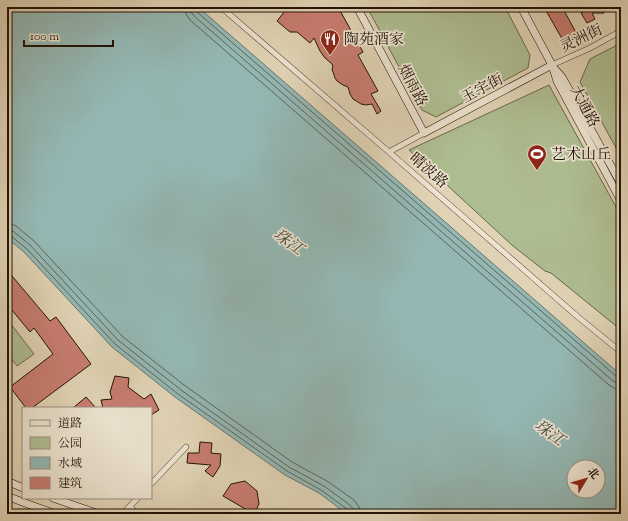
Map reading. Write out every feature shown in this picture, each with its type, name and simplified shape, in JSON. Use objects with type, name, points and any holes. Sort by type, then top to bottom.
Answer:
[{"type":"main road","name":"烟雨路","points":[[357,7],[424,133]]},
{"type":"main road","name":"大通路","points":[[521,7],[552,65],[557,81],[621,201]]},
{"type":"main road","name":"玉宇街","points":[[424,133],[552,65]]},
{"type":"main road","name":"大通路","points":[[552,65],[562,77],[621,184]]},
{"type":"main road","points":[[7,481],[22,488]]},
{"type":"main road","points":[[7,496],[25,504],[56,514]]},
{"type":"main road","points":[[55,499],[99,514]]},
{"type":"street","name":"晴波路","points":[[221,7],[621,352]]},
{"type":"street","name":"灵洲街","points":[[552,65],[590,48],[621,31]]},
{"type":"street","points":[[389,152],[424,133]]},
{"type":"street","points":[[152,483],[186,447]]},
{"type":"street","points":[[123,514],[137,499]]},
{"type":"street","points":[[130,506],[136,514]]},
{"type":"green space","points":[[367,7],[505,7],[530,55],[528,68],[436,117],[422,110]]},
{"type":"green space","points":[[621,43],[621,157],[580,82],[590,59]]},
{"type":"green space","points":[[549,85],[621,216],[621,242],[619,244],[621,246],[621,330],[551,273],[545,271],[513,246],[409,150]]},
{"type":"green space","points":[[7,319],[34,354],[17,366],[7,353]]},
{"type":"water","name":"珠江","points":[[7,7],[198,7],[621,375],[621,514],[347,514],[319,493],[285,475],[175,397],[112,347],[24,252],[7,238]]},
{"type":"building","points":[[288,7],[338,7],[363,52],[358,55],[378,91],[371,94],[381,111],[377,114],[372,104],[361,104],[353,99],[348,87],[337,81],[335,78],[332,69],[333,66],[320,51],[314,38],[310,43],[297,32],[290,32],[277,21]]},
{"type":"building","points":[[544,7],[562,7],[578,36],[565,44]]},
{"type":"building","points":[[585,7],[603,7],[604,13],[592,13],[595,19],[587,23],[581,13],[585,11]]},
{"type":"building","points":[[7,270],[50,321],[56,317],[91,364],[33,407],[25,407],[10,387],[53,354],[34,328],[30,332],[7,304]]},
{"type":"building","points":[[115,376],[129,378],[128,387],[144,399],[151,394],[159,410],[152,414],[152,407],[103,407],[101,400],[112,399],[110,392]]},
{"type":"building","points":[[86,397],[95,407],[74,407]]},
{"type":"building","points":[[200,442],[212,443],[211,453],[221,454],[220,466],[213,477],[205,471],[211,465],[187,463],[188,453],[199,453]]},
{"type":"building","points":[[245,481],[257,491],[259,504],[254,514],[223,496],[231,484]]},
{"type":"place","name":"陶苑酒家","points":[[330,56]]},
{"type":"place","name":"艺术山丘","points":[[537,171]]}]
